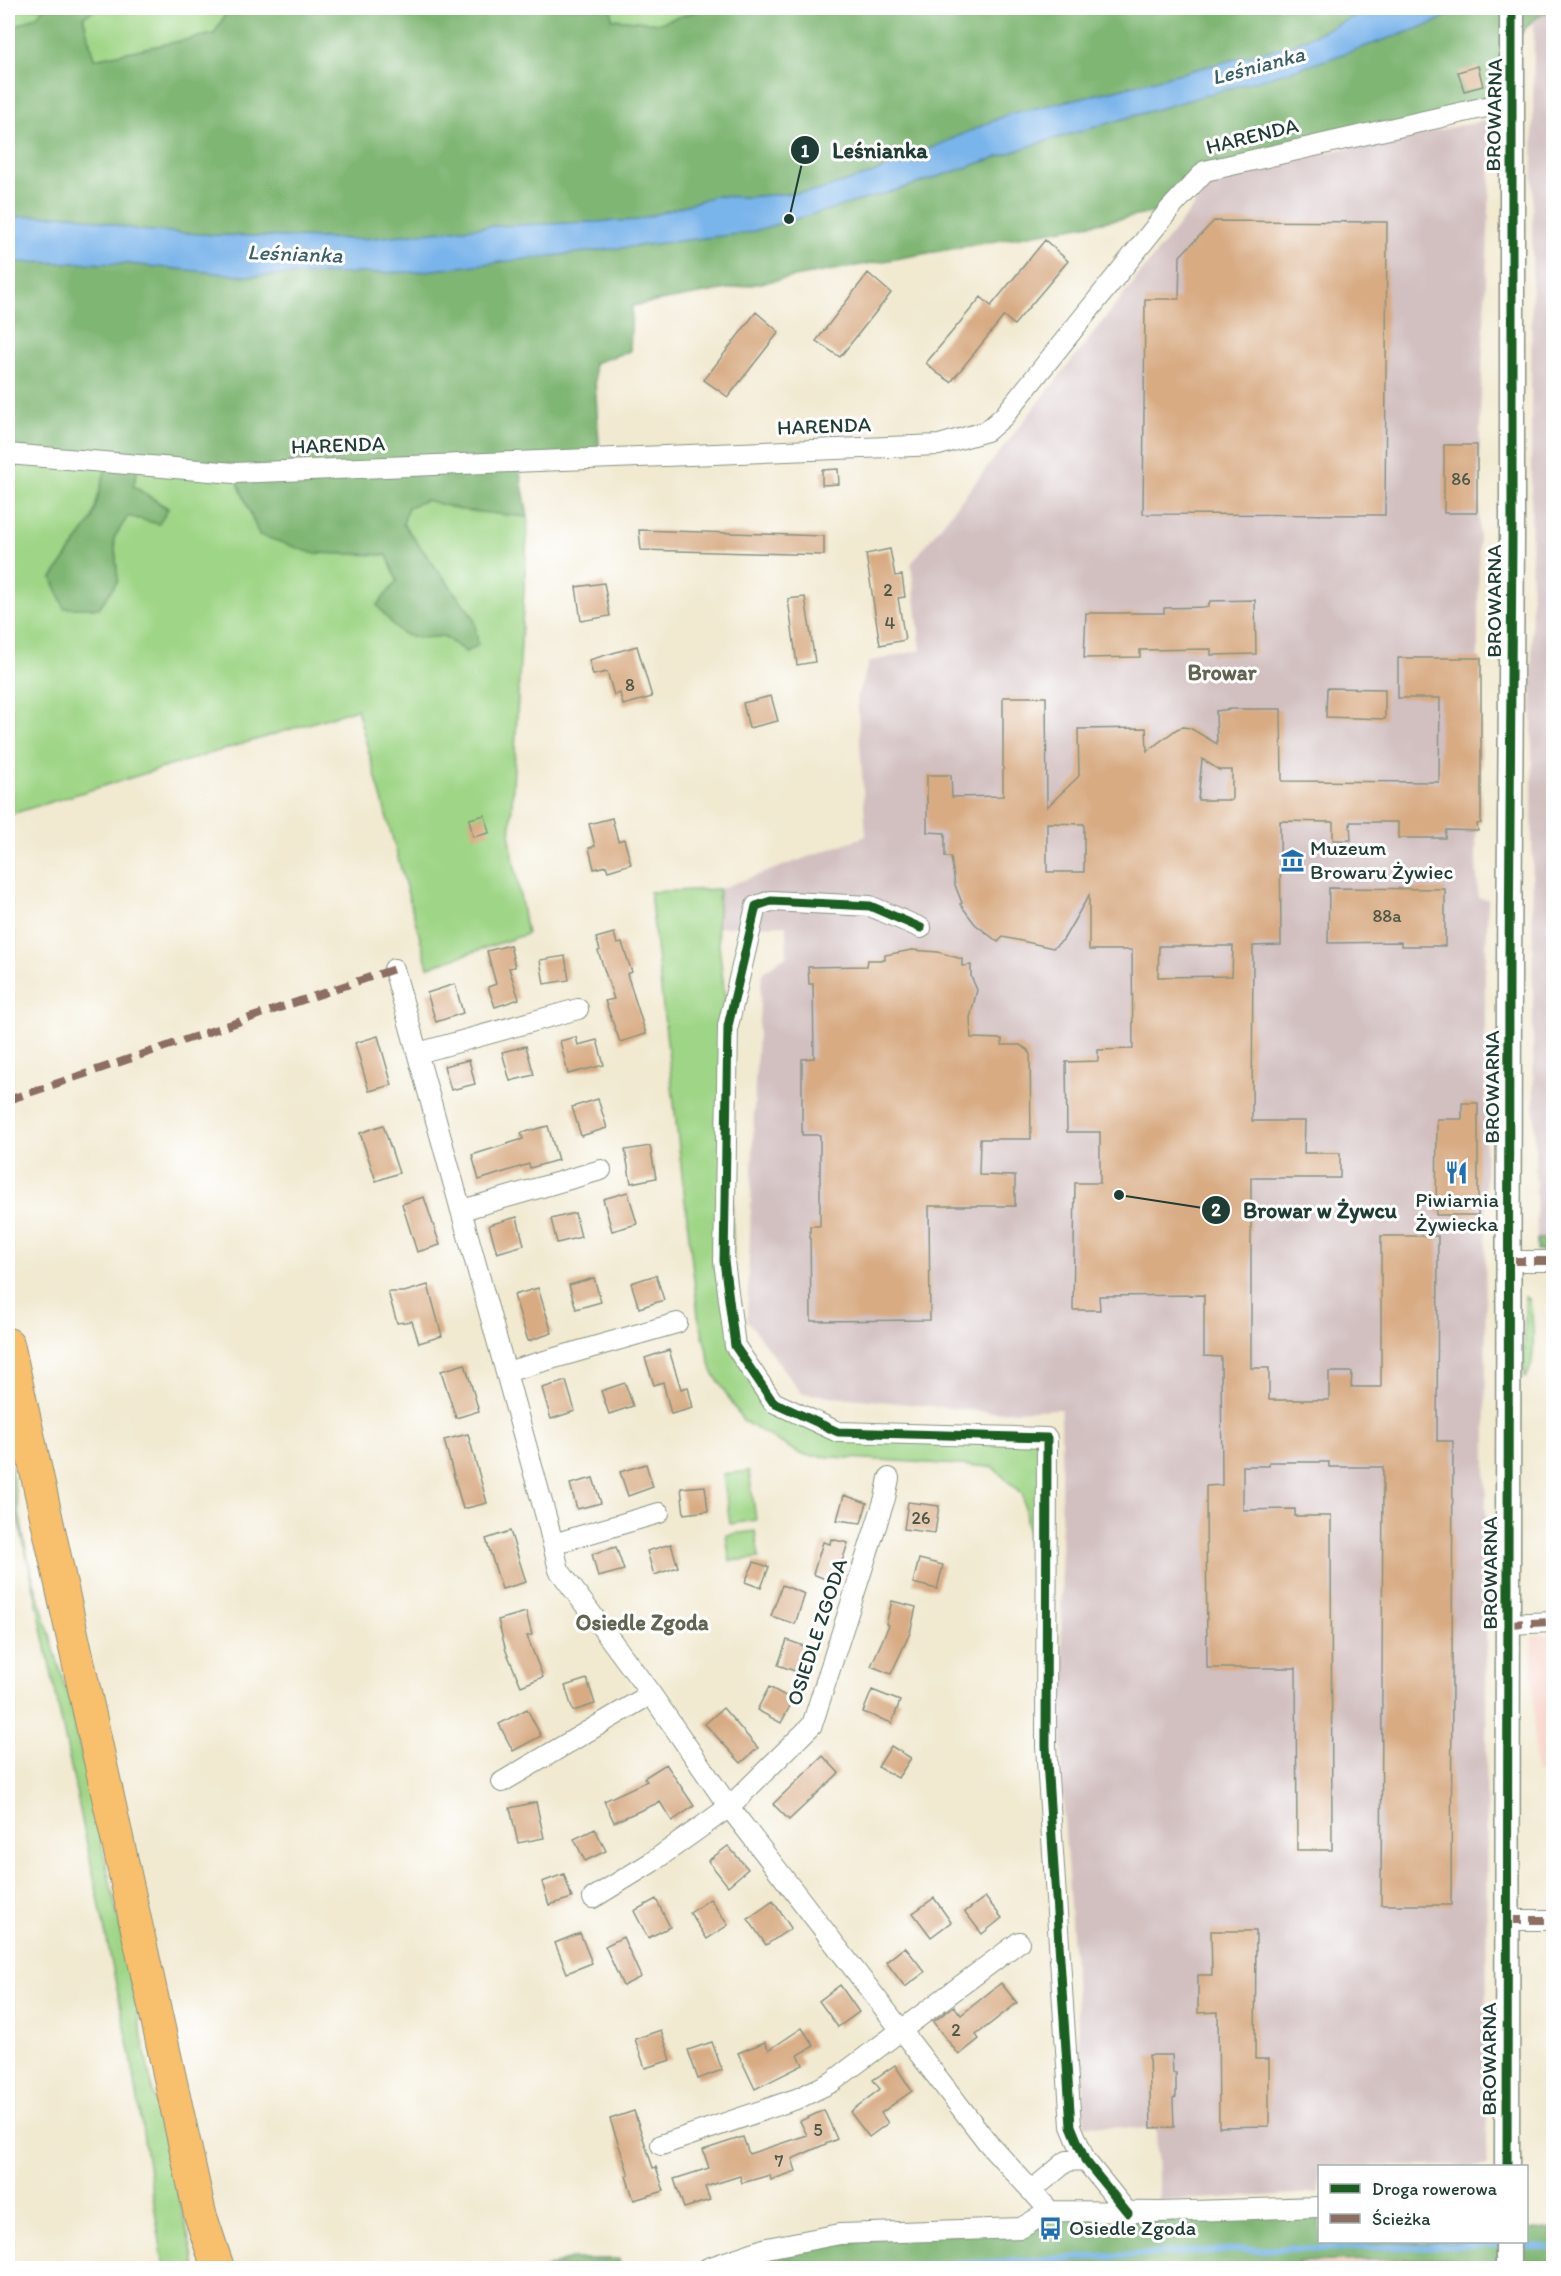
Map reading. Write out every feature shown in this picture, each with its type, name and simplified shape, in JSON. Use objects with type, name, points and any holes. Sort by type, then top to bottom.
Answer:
[{"type":"highway","points":[[8,1344],[198,2203],[218,2268]]},
{"type":"street","name":"BROWARNA","points":[[1507,2165],[1512,8]]},
{"type":"street","name":"HARENDA","points":[[8,454],[234,473],[939,445],[987,431],[1005,416],[1169,210],[1205,171],[1512,101]]},
{"type":"street","points":[[921,928],[870,906],[771,901],[756,906],[728,1026],[724,1261],[735,1346],[773,1402],[838,1432],[1047,1438],[1046,1746],[1071,2126],[1085,2160],[1128,2213]]},
{"type":"street","points":[[394,969],[559,1570],[651,1694],[729,1807],[988,2143],[1050,2211]]},
{"type":"street","points":[[418,1053],[578,1010]]},
{"type":"street","points":[[462,1210],[601,1170]]},
{"type":"street","points":[[1510,1261],[1554,1261]]},
{"type":"street","points":[[506,1372],[677,1323]]},
{"type":"street","name":"OSIEDLE ZGODA","points":[[593,1898],[652,1862],[729,1807],[812,1725],[885,1498],[889,1478]]},
{"type":"street","points":[[553,1544],[659,1513]]},
{"type":"street","points":[[1508,1623],[1554,1622]]},
{"type":"street","points":[[502,1782],[651,1694]]},
{"type":"street","points":[[1507,1920],[1554,1920]]},
{"type":"street","points":[[662,2145],[799,2098],[832,2082],[1019,1942]]},
{"type":"street","points":[[1031,2191],[1067,2161],[1085,2160]]},
{"type":"street","points":[[708,2268],[767,2248],[840,2234],[1021,2228],[1050,2211],[1128,2213],[1318,2207]]},
{"type":"shaded area","points":[[1553,8],[1553,1239],[1537,1239],[1533,1044],[1531,403],[1534,19]]},
{"type":"shaded area","points":[[1493,119],[1480,417],[1476,859],[1478,898],[1488,899],[1485,977],[1487,2165],[1318,2165],[1318,2193],[1159,2201],[1156,2130],[1085,2125],[1062,1789],[1061,1409],[988,1412],[801,1393],[747,1320],[755,1083],[762,973],[787,955],[786,925],[717,927],[719,889],[866,836],[857,696],[869,662],[921,650],[911,564],[1219,174]]},
{"type":"shaded area","points":[[1532,1635],[1553,1635],[1553,1772],[1535,1773]]},
{"type":"shaded area","points":[[1495,2257],[1494,2268],[1298,2268],[1298,2262]]},
{"type":"green space","points":[[8,8],[44,8],[36,17],[8,30]]},
{"type":"green space","points":[[44,8],[98,8],[83,17],[94,59],[214,34],[229,8],[612,8],[612,19],[660,23],[707,8],[1554,8],[1534,19],[1512,43],[1512,101],[1205,171],[1169,210],[632,306],[630,351],[594,363],[600,459],[518,462],[528,517],[462,510],[426,500],[408,507],[403,524],[474,618],[478,645],[466,652],[443,636],[419,638],[404,634],[385,615],[377,605],[397,581],[387,555],[312,553],[259,535],[234,473],[139,465],[133,486],[168,509],[159,524],[128,516],[114,538],[118,581],[99,608],[64,608],[52,578],[92,520],[107,463],[8,454],[8,30],[36,17]]},
{"type":"green space","points":[[98,8],[229,8],[214,34],[94,59],[83,16]]},
{"type":"green space","points":[[612,8],[707,8],[660,23],[612,19]]},
{"type":"green space","points":[[8,454],[108,462],[92,520],[52,578],[118,581],[114,537],[128,516],[158,524],[168,508],[133,486],[139,465],[234,473],[312,553],[387,555],[397,581],[378,605],[392,623],[404,634],[411,636],[443,636],[466,652],[474,618],[403,524],[408,507],[426,500],[462,510],[528,517],[510,839],[527,934],[428,967],[357,709],[8,815]]},
{"type":"green space","points":[[719,889],[717,927],[728,1026],[735,1346],[773,1402],[838,1432],[1047,1438],[1047,1546],[1030,1552],[1023,1494],[992,1467],[802,1455],[743,1421],[712,1371],[698,1315],[650,892]]},
{"type":"green space","points":[[1537,1239],[1553,1239],[1553,1251],[1537,1251]]},
{"type":"green space","points":[[1525,1297],[1529,1299],[1531,1306],[1533,1353],[1528,1373],[1524,1378]]},
{"type":"green space","points":[[8,1454],[29,1565],[8,1478]]},
{"type":"green space","points":[[749,1471],[756,1520],[730,1524],[723,1474]]},
{"type":"green space","points":[[755,1531],[759,1558],[730,1561],[726,1535]]},
{"type":"green space","points":[[29,1565],[70,1703],[116,1908],[153,2092],[196,2268],[164,2268],[131,2056]]},
{"type":"green space","points":[[1318,2203],[1318,2243],[1528,2243],[1528,2228],[1554,2231],[1553,2268],[1488,2268],[1485,2265],[1450,2258],[1298,2262],[1298,2268],[708,2268],[767,2248],[1021,2228],[1050,2211]]},
{"type":"green space","points":[[570,2259],[619,2259],[621,2268],[544,2268]]},
{"type":"water","points":[[1373,8],[1464,8],[1431,24],[1314,64],[1043,142],[901,189],[747,233],[417,272],[245,276],[128,264],[8,262],[8,217],[73,215],[138,230],[217,235],[362,239],[493,226],[637,220],[715,196],[746,197],[817,191],[871,174],[1009,114],[1115,90],[1294,44]]},
{"type":"building","points":[[1478,66],[1483,86],[1464,91],[1458,72]]},
{"type":"building","points":[[1214,221],[1387,222],[1385,515],[1143,514],[1145,299],[1179,299],[1180,256]]},
{"type":"building","points":[[1045,240],[1068,261],[1014,325],[1004,316],[951,382],[937,373],[926,363],[981,297],[991,306]]},
{"type":"building","points":[[868,273],[891,293],[840,357],[816,341]]},
{"type":"building","points":[[756,312],[779,332],[728,397],[704,380]]},
{"type":"building","points":[[1444,445],[1477,445],[1477,513],[1444,513]]},
{"type":"building","points":[[838,469],[839,484],[822,485],[822,470]]},
{"type":"building","points":[[639,530],[824,536],[824,555],[641,550]]},
{"type":"building","points":[[890,549],[895,576],[902,575],[905,597],[898,598],[905,640],[880,645],[866,554]]},
{"type":"building","points":[[604,583],[610,616],[581,621],[576,587]]},
{"type":"building","points":[[805,597],[815,662],[797,665],[788,599]]},
{"type":"building","points":[[1255,600],[1256,654],[1211,655],[1211,649],[1140,650],[1140,657],[1084,658],[1086,613],[1164,613],[1164,608],[1208,607],[1210,601]]},
{"type":"building","points":[[637,646],[652,697],[623,705],[620,693],[614,695],[607,672],[593,675],[589,660]]},
{"type":"building","points":[[1398,658],[1481,658],[1481,823],[1477,824],[1478,831],[1446,830],[1445,838],[1398,838],[1398,822],[1350,822],[1351,840],[1333,840],[1333,822],[1280,821],[1281,945],[1253,946],[1252,1121],[1305,1121],[1304,1153],[1340,1153],[1340,1178],[1251,1178],[1251,1368],[1269,1368],[1269,1400],[1329,1400],[1329,1372],[1352,1372],[1351,1387],[1381,1387],[1381,1236],[1438,1236],[1437,1441],[1453,1441],[1451,1905],[1381,1905],[1383,1467],[1329,1467],[1329,1462],[1269,1462],[1269,1466],[1243,1466],[1243,1510],[1295,1509],[1295,1516],[1331,1516],[1332,1850],[1297,1850],[1296,1668],[1207,1668],[1206,1486],[1222,1485],[1221,1357],[1204,1356],[1204,1295],[1099,1296],[1100,1310],[1073,1310],[1075,1183],[1100,1183],[1100,1132],[1067,1132],[1066,1062],[1098,1061],[1098,1050],[1133,1049],[1132,950],[1089,950],[1089,895],[1063,940],[1053,948],[1003,937],[998,942],[975,924],[960,904],[962,903],[955,885],[951,857],[945,857],[945,833],[927,832],[927,775],[951,775],[952,797],[1003,796],[1003,697],[1046,697],[1047,807],[1079,776],[1078,729],[1146,728],[1147,751],[1183,727],[1190,728],[1217,744],[1216,711],[1231,709],[1281,709],[1282,781],[1439,782],[1440,698],[1398,698]],"holes":[[[1202,759],[1219,770],[1232,770],[1232,800],[1198,800]],[[1047,823],[1084,824],[1084,872],[1047,872]],[[1159,946],[1233,946],[1232,976],[1158,977]]]},
{"type":"building","points":[[1327,688],[1385,689],[1385,719],[1326,717]]},
{"type":"building","points":[[771,696],[778,721],[749,728],[743,703]]},
{"type":"building","points":[[485,815],[489,833],[473,837],[469,819]]},
{"type":"building","points":[[612,818],[618,841],[624,839],[631,864],[608,871],[606,866],[594,869],[589,848],[595,846],[589,824]]},
{"type":"building","points":[[1329,888],[1445,889],[1445,946],[1401,946],[1401,942],[1328,943]]},
{"type":"building","points":[[614,933],[617,944],[622,943],[632,972],[627,974],[646,1034],[620,1042],[605,1001],[614,999],[596,938]]},
{"type":"building","points":[[510,945],[515,967],[509,968],[519,999],[495,1007],[488,987],[496,984],[487,951]]},
{"type":"building","points":[[912,950],[938,952],[962,959],[962,966],[971,965],[971,976],[977,990],[970,1018],[971,1038],[1002,1039],[1002,1045],[1020,1045],[1028,1050],[1030,1055],[1031,1139],[980,1139],[979,1175],[1015,1176],[1015,1206],[929,1206],[930,1320],[811,1321],[810,1226],[820,1226],[820,1135],[802,1135],[802,1059],[814,1058],[813,984],[809,984],[808,967],[867,966],[868,960],[885,960],[885,955]]},
{"type":"building","points":[[565,956],[569,980],[544,984],[540,960]]},
{"type":"building","points":[[455,984],[463,1013],[436,1022],[427,993]]},
{"type":"building","points":[[378,1036],[392,1085],[369,1091],[355,1043]]},
{"type":"building","points":[[576,1037],[578,1045],[597,1040],[604,1065],[568,1074],[560,1041]]},
{"type":"building","points":[[526,1046],[534,1075],[510,1081],[502,1052]]},
{"type":"building","points":[[469,1060],[475,1084],[451,1090],[444,1066]]},
{"type":"building","points":[[598,1099],[607,1128],[581,1136],[572,1107]]},
{"type":"building","name":"Piwiarnia Żywiecka","points":[[1462,1103],[1478,1103],[1478,1215],[1436,1215],[1437,1119],[1462,1119]]},
{"type":"building","points":[[383,1125],[399,1173],[376,1181],[360,1133]]},
{"type":"building","points":[[548,1126],[558,1160],[530,1168],[529,1164],[479,1180],[472,1155],[523,1139],[521,1133]]},
{"type":"building","points":[[650,1146],[656,1178],[631,1183],[625,1150]]},
{"type":"building","points":[[628,1192],[637,1224],[612,1231],[603,1199]]},
{"type":"building","points":[[424,1197],[440,1245],[417,1252],[402,1204]]},
{"type":"building","points":[[575,1213],[581,1237],[557,1243],[551,1219]]},
{"type":"building","points":[[517,1217],[524,1245],[497,1253],[489,1225]]},
{"type":"building","points":[[656,1275],[664,1300],[639,1308],[631,1283]]},
{"type":"building","points":[[594,1278],[601,1302],[576,1309],[569,1285]]},
{"type":"building","points":[[428,1285],[442,1336],[419,1343],[412,1321],[397,1323],[388,1292],[404,1292]]},
{"type":"building","points":[[538,1288],[552,1333],[528,1341],[514,1295]]},
{"type":"building","points":[[669,1350],[681,1389],[688,1387],[693,1408],[671,1414],[663,1382],[654,1385],[645,1358]]},
{"type":"building","points":[[465,1364],[479,1411],[456,1418],[441,1371]]},
{"type":"building","points":[[566,1381],[575,1411],[551,1419],[542,1388]]},
{"type":"building","points":[[625,1383],[633,1406],[609,1414],[601,1391]]},
{"type":"building","points":[[468,1434],[487,1503],[463,1509],[444,1440]]},
{"type":"building","points":[[646,1464],[653,1487],[628,1496],[620,1472]]},
{"type":"building","points":[[593,1478],[601,1503],[577,1509],[570,1484]]},
{"type":"building","points":[[705,1486],[708,1511],[684,1514],[681,1488]]},
{"type":"building","points":[[844,1495],[867,1503],[861,1523],[837,1520]]},
{"type":"building","points":[[908,1502],[939,1506],[935,1533],[904,1529]]},
{"type":"building","points":[[510,1531],[526,1582],[502,1589],[486,1539]]},
{"type":"building","points":[[831,1539],[848,1543],[835,1583],[813,1574],[823,1542],[830,1544]]},
{"type":"building","points":[[671,1544],[678,1567],[654,1575],[647,1551]]},
{"type":"building","points":[[616,1547],[624,1570],[598,1577],[592,1554]]},
{"type":"building","points":[[919,1559],[943,1565],[937,1589],[913,1583]]},
{"type":"building","points":[[754,1562],[769,1567],[761,1588],[745,1582]]},
{"type":"building","points":[[782,1585],[805,1594],[795,1624],[771,1616]]},
{"type":"building","points":[[892,1601],[916,1607],[910,1633],[891,1674],[871,1666],[889,1625],[886,1624]]},
{"type":"building","points":[[526,1612],[532,1635],[527,1636],[543,1677],[521,1686],[506,1651],[498,1620]]},
{"type":"building","points":[[787,1640],[812,1649],[803,1674],[778,1665]]},
{"type":"building","points":[[587,1679],[595,1704],[573,1711],[565,1686]]},
{"type":"building","points":[[769,1687],[793,1700],[781,1723],[757,1710]]},
{"type":"building","points":[[872,1690],[900,1701],[892,1723],[863,1712]]},
{"type":"building","points":[[723,1708],[758,1748],[741,1763],[705,1724]]},
{"type":"building","points":[[527,1709],[541,1736],[513,1751],[499,1724]]},
{"type":"building","points":[[891,1746],[911,1758],[898,1778],[878,1767]]},
{"type":"building","points":[[823,1756],[839,1773],[789,1820],[773,1804]]},
{"type":"building","points":[[666,1764],[694,1806],[672,1821],[660,1802],[614,1822],[604,1801],[647,1781],[644,1778]]},
{"type":"building","points":[[536,1802],[544,1838],[518,1843],[510,1808]]},
{"type":"building","points":[[595,1829],[606,1851],[585,1861],[574,1839]]},
{"type":"building","points":[[728,1846],[748,1869],[728,1886],[708,1861]]},
{"type":"building","points":[[564,1874],[572,1898],[549,1905],[542,1882]]},
{"type":"building","points":[[985,1897],[1002,1918],[982,1934],[965,1912]]},
{"type":"building","points":[[934,1898],[951,1922],[931,1937],[913,1913]]},
{"type":"building","points":[[656,1899],[670,1927],[648,1938],[634,1911]]},
{"type":"building","points":[[710,1899],[728,1925],[707,1939],[690,1913]]},
{"type":"building","points":[[773,1901],[791,1928],[766,1945],[748,1919]]},
{"type":"building","points":[[1211,1931],[1256,1931],[1255,2059],[1269,2059],[1269,2126],[1219,2127],[1218,2012],[1198,2013],[1198,1975],[1212,1975]]},
{"type":"building","points":[[580,1933],[592,1963],[567,1973],[555,1943]]},
{"type":"building","points":[[623,1937],[641,1977],[623,1986],[605,1946]]},
{"type":"building","points":[[905,1947],[925,1972],[905,1987],[886,1962]]},
{"type":"building","points":[[1001,1983],[1017,2003],[976,2035],[979,2039],[959,2055],[933,2022],[954,2006],[961,2015]]},
{"type":"building","points":[[840,1985],[859,2012],[838,2027],[819,2001]]},
{"type":"building","points":[[802,2028],[814,2046],[798,2055],[803,2065],[755,2089],[738,2053],[765,2042],[769,2050]]},
{"type":"building","points":[[661,2030],[671,2060],[645,2068],[635,2039]]},
{"type":"building","points":[[712,2042],[722,2070],[698,2079],[688,2050]]},
{"type":"building","points":[[1149,2055],[1172,2055],[1173,2073],[1176,2073],[1176,2097],[1173,2098],[1174,2127],[1151,2128]]},
{"type":"building","points":[[895,2065],[912,2091],[881,2113],[888,2123],[869,2137],[850,2112],[880,2089],[873,2080]]},
{"type":"building","points":[[824,2110],[837,2139],[792,2159],[796,2171],[771,2180],[770,2175],[742,2183],[740,2176],[705,2187],[710,2200],[684,2208],[674,2179],[709,2168],[703,2150],[743,2137],[749,2154],[807,2135],[800,2121]]},
{"type":"building","points":[[634,2111],[653,2168],[656,2167],[664,2191],[634,2200],[626,2176],[629,2175],[610,2119]]},
{"type":"waterway","points":[[876,2268],[1228,2250],[1502,2245]]},
{"type":"waterway","points":[[1512,2245],[1554,2248]]},
{"type":"marked path","points":[[8,1098],[14,1098],[394,969]]},
{"type":"marked path","points":[[1510,1261],[1554,1261]]},
{"type":"marked path","points":[[1508,1624],[1554,1622]]},
{"type":"marked path","points":[[1507,1920],[1554,1920]]},
{"type":"cycle path","points":[[1507,2165],[1512,8]]},
{"type":"cycle path","points":[[921,928],[870,906],[771,901],[756,906],[728,1026],[724,1261],[735,1346],[773,1402],[838,1432],[1047,1438],[1046,1746],[1071,2126],[1085,2160],[1128,2213]]},
{"type":"place","name":"Leśnianka","points":[[789,219]]},
{"type":"place","name":"Muzeum Browaru Żywiec","points":[[1292,860]]},
{"type":"place","name":"Piwiarnia Żywiecka","points":[[1457,1172]]},
{"type":"place","name":"Browar w Żywcu","points":[[1119,1195]]},
{"type":"place","name":"Osiedle Zgoda","points":[[1051,2228]]},
{"type":"district","name":"Browar","points":[[1222,672]]},
{"type":"district","name":"Osiedle Zgoda","points":[[642,1622]]}]
